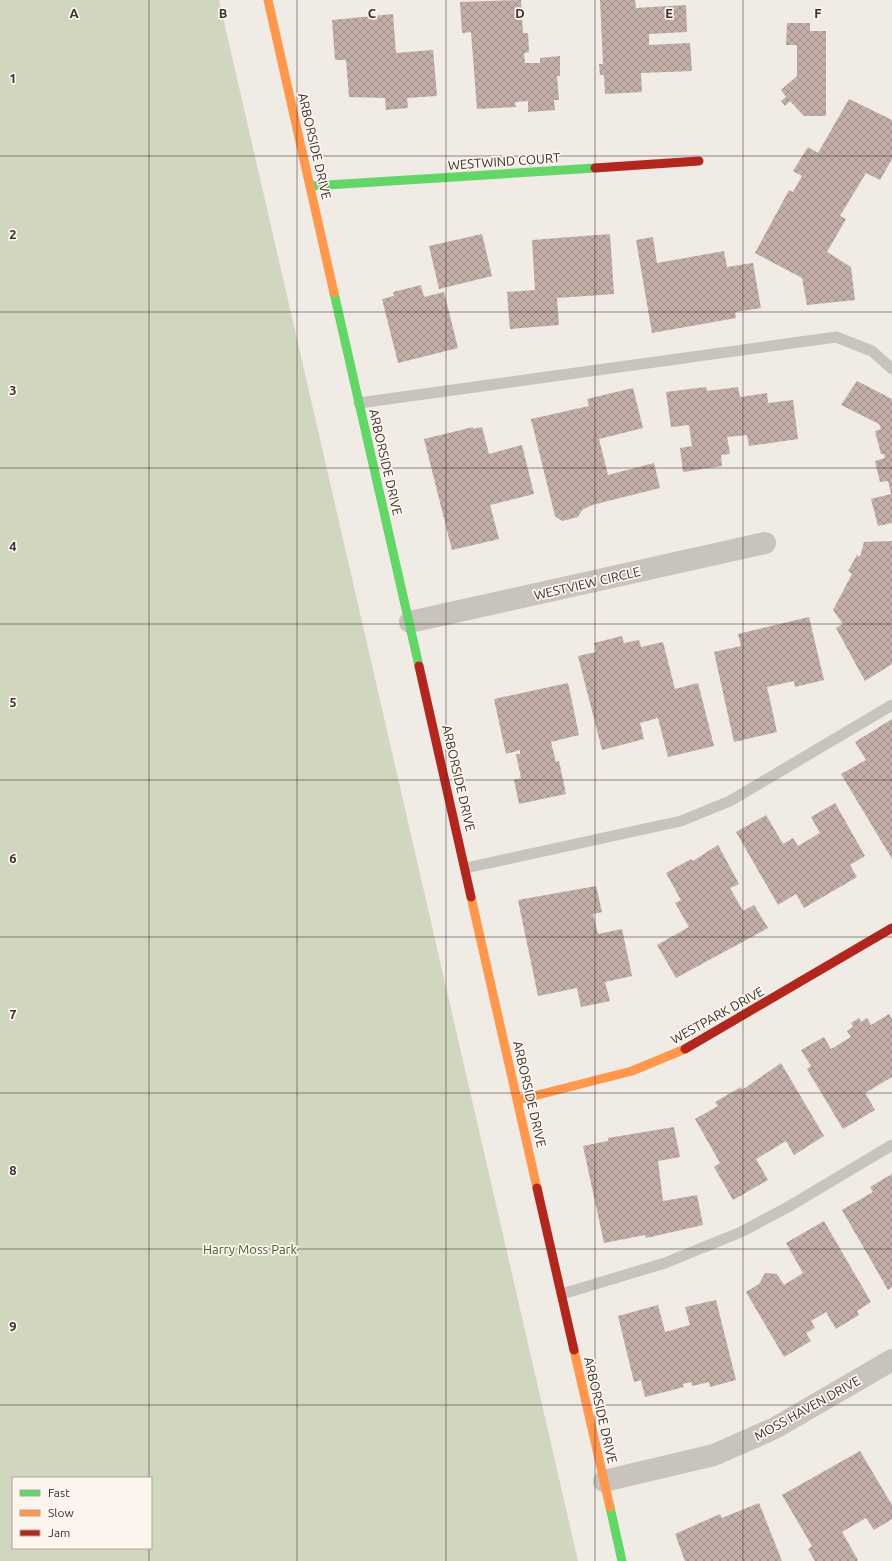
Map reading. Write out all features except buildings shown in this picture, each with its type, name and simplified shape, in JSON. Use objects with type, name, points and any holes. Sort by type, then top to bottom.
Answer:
[{"type":"street","name":"ARBORSIDE DRIVE","points":[[268,0],[622,1561]]},
{"type":"street","name":"WESTWIND COURT","points":[[311,186],[699,161]]},
{"type":"street","name":"WESTVIEW CIRCLE","points":[[410,622],[764,543]]},
{"type":"street","name":"WESTPARK DRIVE","points":[[518,1100],[632,1071],[688,1048],[892,928]]},
{"type":"street","name":"MOSS HAVEN DRIVE","points":[[604,1481],[714,1456],[775,1428],[892,1360]]},
{"type":"lane","points":[[360,403],[836,337],[872,351],[892,369]]},
{"type":"lane","points":[[466,868],[681,821],[730,801],[892,705]]},
{"type":"lane","points":[[562,1294],[665,1263],[741,1232],[892,1145]]},
{"type":"green space","name":"Harry Moss Park","points":[[0,0],[219,0],[578,1561],[0,1561]]},
{"type":"traffic: fast","points":[[311,186],[595,168]]},
{"type":"traffic: fast","points":[[334,293],[419,666]]},
{"type":"traffic: fast","points":[[610,1507],[622,1561]]},
{"type":"traffic: slow","points":[[268,0],[334,293]]},
{"type":"traffic: slow","points":[[471,897],[537,1188]]},
{"type":"traffic: slow","points":[[518,1100],[632,1071],[685,1049]]},
{"type":"traffic: slow","points":[[574,1350],[610,1507]]},
{"type":"traffic: jam","points":[[595,168],[699,161]]},
{"type":"traffic: jam","points":[[419,666],[471,897]]},
{"type":"traffic: jam","points":[[685,1049],[892,928]]},
{"type":"traffic: jam","points":[[537,1188],[574,1350]]}]
